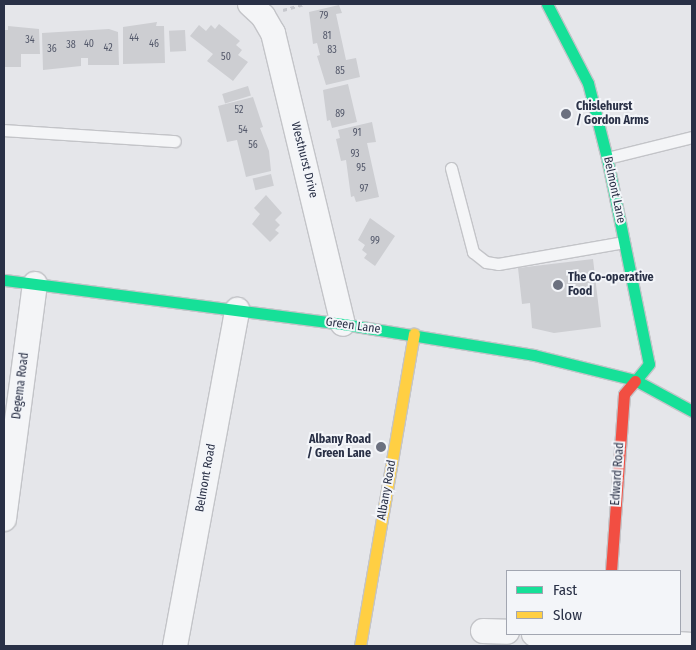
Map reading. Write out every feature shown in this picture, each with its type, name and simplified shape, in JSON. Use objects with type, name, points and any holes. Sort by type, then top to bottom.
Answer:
[{"type":"street","name":"Westhurst Drive","points":[[250,4],[263,16],[273,34],[343,324]]},
{"type":"street","name":"Belmont Lane","points":[[547,4],[588,83],[607,158],[649,364],[635,380]]},
{"type":"street","name":"Green Lane","points":[[4,280],[414,334],[534,355],[635,380],[692,411]]},
{"type":"street","name":"Degema Road","points":[[4,519],[35,284]]},
{"type":"street","name":"Belmont Road","points":[[176,646],[237,310]]},
{"type":"street","name":"Albany Road","points":[[360,646],[414,334]]},
{"type":"street","name":"Edward Road","points":[[611,570],[624,394],[635,380]]},
{"type":"street","points":[[483,631],[506,632]]},
{"type":"street","points":[[570,635],[607,636],[692,645]]},
{"type":"lane","points":[[4,130],[175,141]]},
{"type":"lane","points":[[607,158],[692,137]]},
{"type":"lane","points":[[451,168],[473,252],[486,262],[498,264],[624,242]]},
{"type":"building","points":[[339,5],[342,13],[336,14],[346,60],[356,58],[360,77],[326,85],[317,56],[320,55],[317,43],[313,44],[309,12]]},
{"type":"building","points":[[157,22],[156,26],[164,26],[165,63],[123,64],[123,27]]},
{"type":"building","points":[[219,24],[240,41],[236,45],[242,50],[238,55],[248,62],[233,81],[207,61],[213,54],[190,36],[199,25],[206,31],[211,25],[215,29]]},
{"type":"building","points":[[8,26],[39,29],[40,54],[21,54],[21,67],[4,67],[4,30],[8,30]]},
{"type":"building","points":[[109,29],[118,32],[119,65],[88,65],[88,58],[81,58],[81,66],[43,70],[42,33]]},
{"type":"building","points":[[185,30],[186,51],[170,52],[169,31]]},
{"type":"building","points":[[348,84],[357,122],[332,128],[330,120],[327,121],[323,90]]},
{"type":"building","points":[[248,86],[251,96],[225,103],[222,94]]},
{"type":"building","points":[[253,97],[263,127],[260,128],[269,151],[271,171],[246,177],[237,140],[227,142],[218,106]]},
{"type":"building","points":[[372,122],[376,142],[367,143],[379,197],[356,202],[354,196],[351,197],[346,160],[341,161],[336,139],[340,138],[338,130]]},
{"type":"building","points":[[271,174],[274,186],[255,190],[253,179]]},
{"type":"building","points":[[266,195],[282,213],[275,220],[280,225],[275,230],[279,233],[270,242],[252,224],[260,214],[254,208]]},
{"type":"building","points":[[370,218],[395,236],[375,266],[364,258],[367,254],[362,250],[365,245],[358,240]]},
{"type":"building","name":"The Co-operative Food","points":[[593,259],[601,327],[554,333],[532,328],[530,303],[522,304],[518,268]]},
{"type":"traffic: fast","points":[[547,4],[588,83],[607,158],[649,364],[635,381]]},
{"type":"traffic: fast","points":[[4,280],[343,324],[534,355],[635,380],[692,411]]},
{"type":"traffic: slow","points":[[360,646],[414,334]]},
{"type":"traffic: jam","points":[[611,570],[624,394],[635,381]]},
{"type":"place","name":"Chislehurst / Gordon Arms","points":[[566,114]]},
{"type":"place","name":"The Co-operative Food","points":[[558,285]]},
{"type":"place","name":"Albany Road / Green Lane","points":[[381,447]]}]
